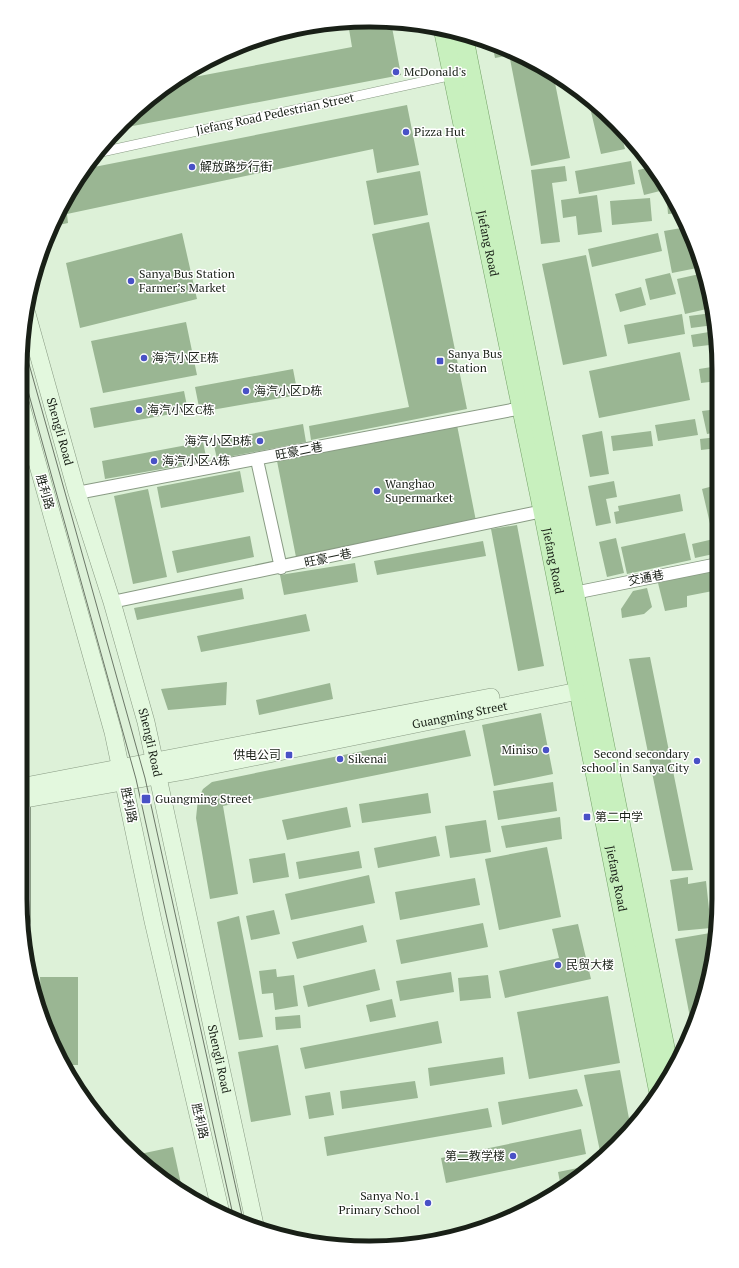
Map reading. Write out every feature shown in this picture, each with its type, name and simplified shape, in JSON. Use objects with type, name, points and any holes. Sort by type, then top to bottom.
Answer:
[{"type":"main road","name":"Jiefang Road","points":[[445,36],[543,511],[585,684],[668,1066]]},
{"type":"main road","name":"Jiefang Road","points":[[464,41],[574,593],[585,684],[657,1084]]},
{"type":"main road","name":"Shengli Road","points":[[30,325],[77,493],[112,602],[143,710],[254,1221]]},
{"type":"main road","name":"胜利路","points":[[27,426],[110,720],[153,921],[219,1207]]},
{"type":"main road","name":"Guangming Street","points":[[27,793],[585,684]]},
{"type":"street","name":"Jiefang Road Pedestrian Street","points":[[106,151],[453,74]]},
{"type":"street","name":"旺豪二巷","points":[[77,493],[257,460],[522,408]]},
{"type":"street","points":[[257,460],[281,568]]},
{"type":"street","name":"旺豪一巷","points":[[112,602],[281,568],[543,511]]},
{"type":"street","name":"交通巷","points":[[574,593],[712,565]]},
{"type":"building","points":[[349,28],[392,28],[401,75],[127,127],[161,98],[191,78],[352,47]]},
{"type":"building","points":[[493,50],[507,56],[495,58]]},
{"type":"building","points":[[513,58],[521,62],[555,82],[570,158],[531,166],[510,59]]},
{"type":"building","name":"解放路步行街","points":[[407,105],[419,165],[377,173],[373,149],[67,214],[68,223],[59,225],[73,198],[94,167]]},
{"type":"building","points":[[590,108],[612,127],[622,139],[625,149],[601,154]]},
{"type":"building","points":[[631,161],[635,184],[579,194],[575,171]]},
{"type":"building","points":[[565,166],[567,181],[552,183],[560,242],[541,244],[531,170]]},
{"type":"building","points":[[646,168],[661,191],[644,195],[638,170]]},
{"type":"building","points":[[420,171],[428,215],[374,225],[366,181]]},
{"type":"building","points":[[597,195],[602,232],[578,235],[576,216],[563,218],[561,200]]},
{"type":"building","points":[[650,198],[652,221],[612,225],[610,201]]},
{"type":"building","points":[[668,201],[675,213],[668,214]]},
{"type":"building","points":[[429,222],[467,409],[311,440],[309,426],[409,407],[372,234]]},
{"type":"building","points":[[681,228],[696,268],[672,273],[664,231]]},
{"type":"building","name":"Sanya Bus Station Farmer’s Market","points":[[182,233],[197,299],[80,328],[66,263]]},
{"type":"building","points":[[658,233],[662,251],[592,267],[588,249]]},
{"type":"building","points":[[586,255],[607,356],[563,365],[542,264]]},
{"type":"building","points":[[670,273],[676,294],[650,300],[645,279]]},
{"type":"building","points":[[698,274],[706,309],[685,314],[677,279]]},
{"type":"building","points":[[641,287],[646,305],[620,312],[615,294]]},
{"type":"building","points":[[682,314],[685,334],[628,344],[624,325]]},
{"type":"building","points":[[707,314],[709,326],[691,328],[689,316]]},
{"type":"building","name":"海汽小区E栋","points":[[186,322],[197,375],[103,393],[91,341]]},
{"type":"building","points":[[710,332],[711,345],[693,347],[691,335]]},
{"type":"building","points":[[680,352],[690,400],[599,418],[589,371]]},
{"type":"building","points":[[712,367],[712,382],[701,383],[699,369]]},
{"type":"building","name":"海汽小区D栋","points":[[293,369],[298,395],[200,412],[195,387]]},
{"type":"building","name":"海汽小区C栋","points":[[184,391],[188,411],[94,428],[90,408]]},
{"type":"building","points":[[712,410],[712,433],[707,434],[702,411]]},
{"type":"building","points":[[695,419],[698,435],[658,441],[655,425]]},
{"type":"building","name":"海汽小区B栋","points":[[303,424],[306,442],[217,459],[213,441]]},
{"type":"building","name":"Wanghao Supermarket","points":[[457,425],[476,521],[296,557],[277,461]]},
{"type":"building","points":[[602,431],[609,474],[590,477],[582,435]]},
{"type":"building","points":[[651,431],[653,446],[613,451],[611,436]]},
{"type":"building","points":[[712,438],[712,449],[701,450],[700,439]]},
{"type":"building","name":"海汽小区A栋","points":[[203,442],[207,461],[105,479],[102,461]]},
{"type":"building","points":[[240,471],[244,492],[161,508],[157,487]]},
{"type":"building","points":[[614,481],[617,497],[606,499],[611,523],[596,526],[588,486]]},
{"type":"building","points":[[712,486],[711,528],[702,489]]},
{"type":"building","points":[[148,489],[167,577],[133,584],[114,496]]},
{"type":"building","points":[[680,494],[683,511],[616,524],[614,512],[619,511],[618,506]]},
{"type":"building","points":[[517,525],[544,666],[518,671],[491,529]]},
{"type":"building","points":[[685,533],[691,560],[627,574],[621,547]]},
{"type":"building","points":[[250,536],[254,557],[177,573],[172,551]]},
{"type":"building","points":[[616,538],[624,573],[607,577],[599,542]]},
{"type":"building","points":[[712,539],[712,554],[695,558],[692,544]]},
{"type":"building","points":[[483,541],[486,556],[377,575],[374,561]]},
{"type":"building","points":[[355,563],[358,582],[284,595],[280,575]]},
{"type":"building","points":[[712,570],[712,591],[687,596],[687,607],[665,611],[658,583]]},
{"type":"building","points":[[242,588],[244,599],[137,620],[134,608]]},
{"type":"building","points":[[647,588],[652,607],[644,614],[622,618],[621,609],[633,591]]},
{"type":"building","points":[[306,614],[310,631],[201,652],[197,636]]},
{"type":"building","points":[[650,657],[693,870],[672,871],[629,659]]},
{"type":"building","points":[[227,682],[226,705],[168,710],[161,689]]},
{"type":"building","points":[[330,683],[333,699],[259,715],[256,700]]},
{"type":"building","points":[[541,713],[553,774],[494,786],[482,725]]},
{"type":"building","points":[[465,730],[471,756],[223,806],[238,894],[210,899],[196,818],[198,799],[203,789],[212,782]]},
{"type":"building","points":[[553,782],[557,811],[498,820],[493,791]]},
{"type":"building","points":[[428,793],[431,813],[362,823],[359,804]]},
{"type":"building","points":[[347,807],[351,827],[287,840],[282,820]]},
{"type":"building","points":[[560,817],[562,839],[506,848],[501,826]]},
{"type":"building","points":[[486,820],[491,852],[450,858],[445,826]]},
{"type":"building","points":[[436,836],[440,856],[378,868],[374,848]]},
{"type":"building","points":[[547,847],[561,917],[499,930],[485,859]]},
{"type":"building","points":[[359,851],[362,868],[299,879],[296,862]]},
{"type":"building","points":[[285,853],[289,877],[253,883],[249,859]]},
{"type":"building","points":[[369,875],[375,903],[291,920],[285,894]]},
{"type":"building","points":[[688,877],[688,884],[706,881],[710,928],[678,931],[670,880]]},
{"type":"building","points":[[475,878],[480,905],[400,920],[395,892]]},
{"type":"building","points":[[274,910],[280,934],[251,940],[246,916]]},
{"type":"building","points":[[239,916],[263,1037],[239,1040],[217,922]]},
{"type":"building","points":[[483,923],[488,947],[401,964],[396,940]]},
{"type":"building","name":"民贸大楼","points":[[578,924],[591,979],[505,998],[499,971],[559,958],[552,929]]},
{"type":"building","points":[[363,925],[367,942],[297,959],[292,942]]},
{"type":"building","points":[[710,933],[700,987],[690,1019],[675,939]]},
{"type":"building","points":[[276,969],[277,977],[294,975],[298,1006],[275,1010],[273,993],[262,994],[259,971]]},
{"type":"building","points":[[375,969],[380,990],[308,1007],[303,986]]},
{"type":"building","points":[[451,972],[454,992],[400,1001],[396,981]]},
{"type":"building","points":[[488,975],[491,998],[460,1001],[458,978]]},
{"type":"building","points":[[40,977],[78,977],[78,1065],[70,1065],[62,1050],[45,1009],[41,994]]},
{"type":"building","points":[[608,996],[620,1063],[529,1079],[517,1012]]},
{"type":"building","points":[[392,999],[396,1017],[370,1022],[366,1005]]},
{"type":"building","points":[[300,1015],[301,1028],[276,1030],[275,1017]]},
{"type":"building","points":[[438,1021],[442,1043],[305,1069],[300,1048]]},
{"type":"building","points":[[278,1045],[291,1115],[251,1122],[238,1052]]},
{"type":"building","points":[[503,1057],[505,1074],[430,1086],[428,1068]]},
{"type":"building","points":[[620,1070],[629,1121],[612,1141],[600,1152],[584,1075]]},
{"type":"building","points":[[415,1081],[418,1098],[342,1109],[340,1091]]},
{"type":"building","points":[[577,1089],[583,1106],[502,1125],[498,1102]]},
{"type":"building","points":[[330,1092],[334,1115],[309,1119],[305,1096]]},
{"type":"building","points":[[488,1108],[492,1127],[327,1156],[324,1137]]},
{"type":"building","name":"第二教学楼","points":[[581,1129],[586,1154],[446,1183],[441,1158]]},
{"type":"building","points":[[173,1147],[181,1184],[161,1170],[141,1154]]},
{"type":"building","points":[[581,1167],[560,1183],[558,1172]]},
{"type":"tram line","points":[[27,359],[145,778],[242,1217]]},
{"type":"tram line","points":[[27,388],[136,779],[232,1212]]},
{"type":"place","name":"McDonald's","points":[[396,72]]},
{"type":"place","name":"Pizza Hut","points":[[406,132]]},
{"type":"place","name":"解放路步行街","points":[[192,167]]},
{"type":"place","name":"Sanya Bus Station Farmer’s Market","points":[[131,281]]},
{"type":"place","name":"海汽小区E栋","points":[[144,358]]},
{"type":"place","name":"Sanya Bus Station","points":[[440,361]]},
{"type":"place","name":"海汽小区D栋","points":[[246,391]]},
{"type":"place","name":"海汽小区C栋","points":[[139,410]]},
{"type":"place","name":"海汽小区B栋","points":[[260,441]]},
{"type":"place","name":"海汽小区A栋","points":[[154,461]]},
{"type":"place","name":"Wanghao Supermarket","points":[[377,491]]},
{"type":"place","name":"Miniso","points":[[546,750]]},
{"type":"place","name":"供电公司","points":[[289,755]]},
{"type":"place","name":"Sikenai","points":[[340,759]]},
{"type":"place","name":"Second secondary school in Sanya City","points":[[697,761]]},
{"type":"place","name":"Guangming Street","points":[[146,799]]},
{"type":"place","name":"第二中学","points":[[587,817]]},
{"type":"place","name":"民贸大楼","points":[[558,965]]},
{"type":"place","name":"第二教学楼","points":[[513,1156]]},
{"type":"place","name":"Sanya No.1 Primary School","points":[[428,1203]]}]
